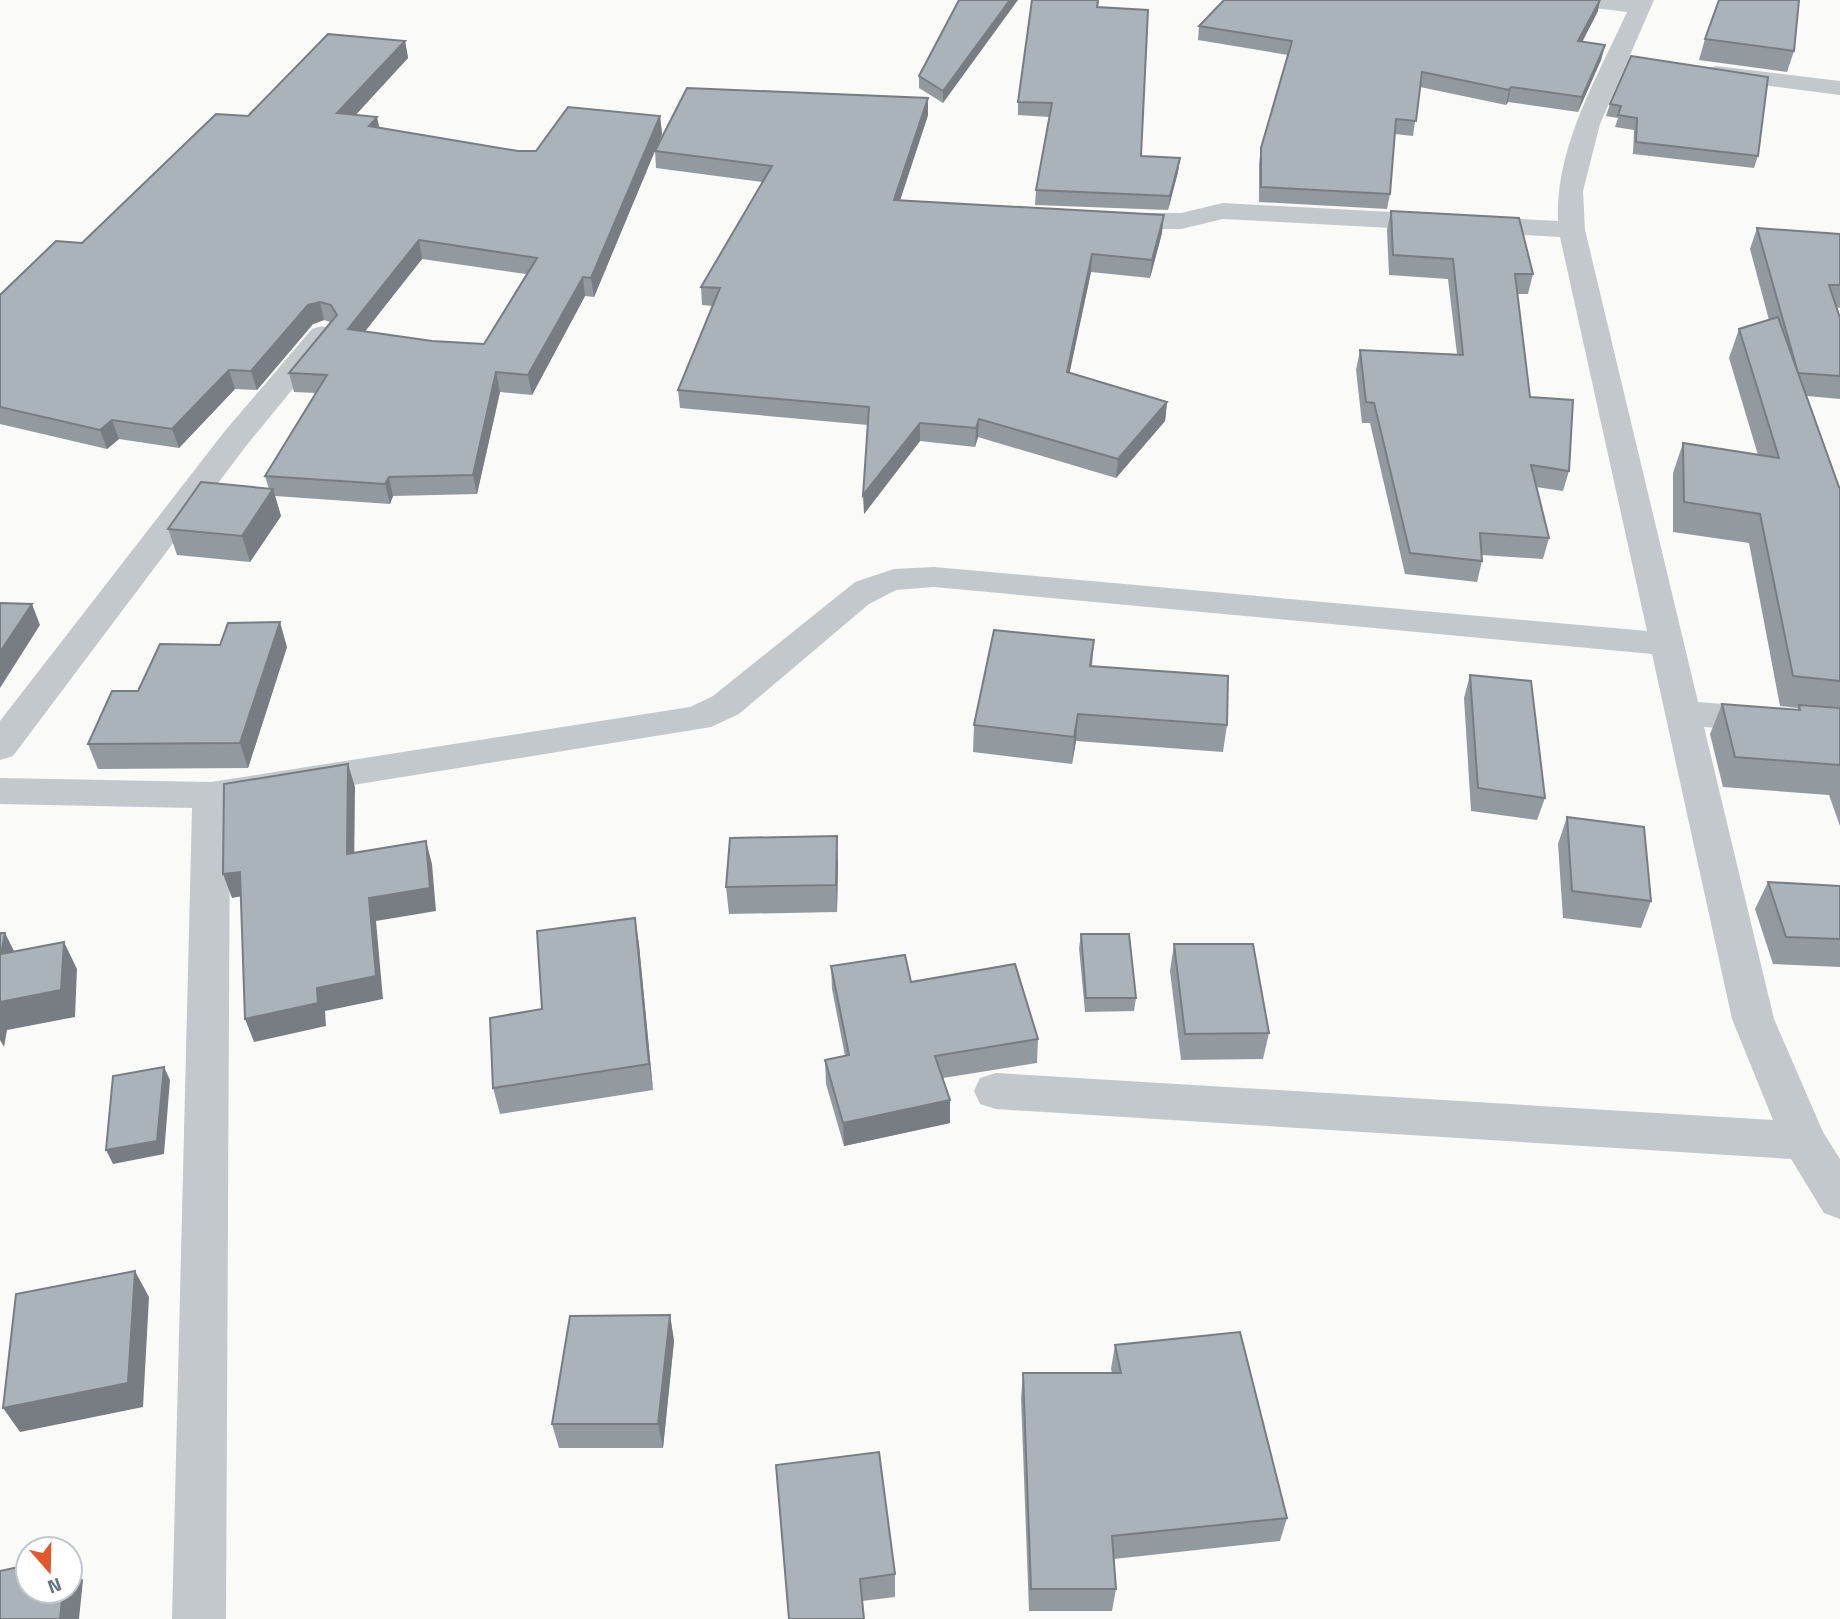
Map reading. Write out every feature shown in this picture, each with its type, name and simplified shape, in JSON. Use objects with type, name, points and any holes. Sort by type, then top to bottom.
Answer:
[{"type":"street","points":[[1586,0],[1642,4],[1631,59],[1588,124],[1570,191],[1572,230],[1753,1018],[1804,1141],[1840,1199]]},
{"type":"street","points":[[1700,70],[1840,88]]},
{"type":"street","points":[[1085,219],[1158,223],[1181,221],[1223,211],[1572,230]]},
{"type":"street","points":[[0,747],[235,439],[325,332]]},
{"type":"street","points":[[0,791],[211,795],[698,718],[726,705],[857,596],[880,581],[900,577],[934,577],[1666,644]]},
{"type":"street","points":[[1682,713],[1840,725]]},
{"type":"street","points":[[199,1619],[211,795]]},
{"type":"street","points":[[996,1091],[1804,1141]]},
{"type":"building","points":[[959,0],[1010,0],[943,91],[919,76]]},
{"type":"building","points":[[1032,0],[1098,0],[1097,7],[1148,10],[1141,156],[1180,158],[1170,196],[1036,190],[1052,103],[1018,102]]},
{"type":"building","points":[[1224,0],[1600,0],[1578,41],[1605,45],[1582,97],[1511,87],[1509,90],[1422,72],[1416,121],[1396,119],[1390,194],[1261,187],[1261,148],[1292,41],[1199,26]]},
{"type":"building","points":[[1719,0],[1799,0],[1794,51],[1705,39]]},
{"type":"building","points":[[328,34],[405,41],[337,113],[377,117],[369,126],[518,151],[536,151],[568,107],[660,116],[591,278],[583,277],[528,375],[496,372],[473,475],[389,477],[385,484],[265,476],[327,375],[289,373],[337,315],[331,305],[320,302],[308,305],[251,371],[229,370],[172,429],[112,420],[100,430],[0,407],[0,295],[56,241],[82,243],[216,114],[248,116]],"holes":[[[419,240],[537,258],[484,344],[432,341],[348,329]]]},
{"type":"building","points":[[1631,56],[1768,77],[1758,156],[1636,142],[1637,118],[1618,115],[1621,106],[1610,104]]},
{"type":"building","points":[[687,88],[928,98],[894,200],[1164,215],[1152,260],[1092,254],[1067,372],[1167,402],[1118,459],[979,419],[976,428],[920,423],[863,495],[869,407],[678,390],[720,288],[701,287],[772,166],[655,151]]},
{"type":"building","points":[[1391,211],[1519,218],[1533,274],[1515,274],[1530,397],[1573,400],[1569,471],[1531,465],[1549,538],[1480,533],[1482,561],[1410,553],[1374,403],[1366,402],[1360,350],[1463,355],[1453,259],[1393,255]]},
{"type":"building","points":[[1757,228],[1840,234],[1840,285],[1829,285],[1840,318],[1840,376],[1798,373]]},
{"type":"building","points":[[1778,317],[1840,487],[1840,681],[1793,676],[1760,514],[1684,502],[1683,443],[1779,458],[1739,329]]},
{"type":"building","points":[[201,482],[273,489],[242,536],[168,529]]},
{"type":"building","points":[[0,603],[32,604],[0,652]]},
{"type":"building","points":[[280,622],[240,743],[88,744],[112,691],[138,691],[160,644],[220,645],[228,623]]},
{"type":"building","points":[[994,630],[1094,640],[1090,666],[1228,676],[1227,725],[1078,714],[1074,737],[974,725]]},
{"type":"building","points":[[1470,675],[1531,681],[1545,798],[1478,788]]},
{"type":"building","points":[[1722,704],[1800,710],[1799,705],[1840,708],[1840,765],[1735,757]]},
{"type":"building","points":[[348,764],[347,854],[426,841],[430,888],[369,898],[376,976],[317,988],[318,1003],[245,1019],[240,872],[223,874],[224,784]]},
{"type":"building","points":[[1567,817],[1644,827],[1651,901],[1572,891]]},
{"type":"building","points":[[837,836],[836,885],[726,887],[730,838]]},
{"type":"building","points":[[1768,882],[1840,886],[1840,939],[1786,937]]},
{"type":"building","points":[[635,918],[649,1064],[493,1088],[490,1018],[542,1009],[537,931]]},
{"type":"building","points":[[0,933],[5,933],[1,954],[64,942],[61,990],[0,1002]]},
{"type":"building","points":[[1081,934],[1129,934],[1136,998],[1086,998]]},
{"type":"building","points":[[1174,944],[1253,944],[1269,1033],[1185,1034]]},
{"type":"building","points":[[905,955],[911,982],[1015,964],[1038,1039],[935,1056],[950,1100],[843,1123],[825,1060],[849,1055],[831,966]]},
{"type":"building","points":[[164,1067],[157,1141],[106,1150],[113,1076]]},
{"type":"building","points":[[135,1271],[128,1383],[3,1408],[16,1294]]},
{"type":"building","points":[[670,1315],[658,1424],[552,1424],[570,1316]]},
{"type":"building","points":[[1240,1332],[1287,1518],[1112,1536],[1116,1589],[1031,1589],[1023,1373],[1121,1373],[1115,1345]]},
{"type":"building","points":[[879,1452],[895,1574],[860,1579],[864,1619],[789,1619],[776,1465]]},
{"type":"building","points":[[14,1568],[14,1605],[62,1605],[60,1619],[0,1619],[0,1571]]}]
